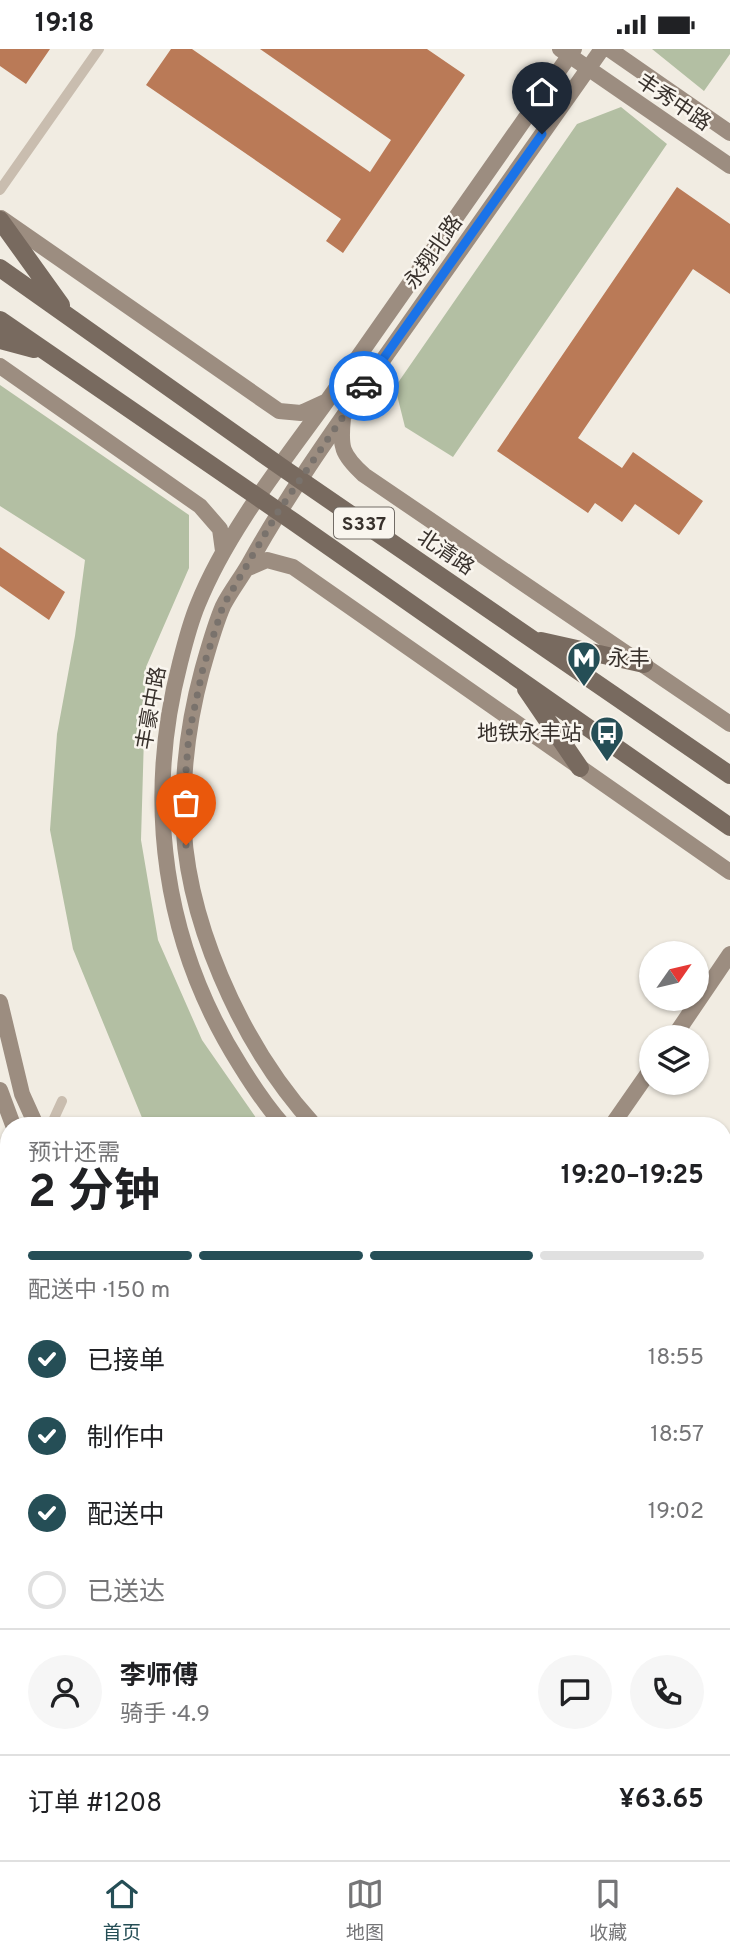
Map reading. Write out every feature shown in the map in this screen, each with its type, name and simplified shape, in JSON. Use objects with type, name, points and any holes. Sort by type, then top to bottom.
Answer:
[{"type":"main road","points":[[0,219],[69,316]]},
{"type":"main road","name":"北清路","points":[[0,268],[300,480],[730,775]]},
{"type":"main road","name":"S337","points":[[0,320],[730,827]]},
{"type":"main road","points":[[0,340],[49,354]]},
{"type":"main road","points":[[531,638],[644,664]]},
{"type":"main road","points":[[520,680],[580,768]]},
{"type":"street","points":[[0,190],[99,49]]},
{"type":"street","name":"永翔北路","points":[[278,512],[602,49]]},
{"type":"street","name":"丰秀中路","points":[[609,49],[730,133]]},
{"type":"street","name":"永翔北路","points":[[258,498],[568,51]]},
{"type":"street","name":"丰秀中路","points":[[568,51],[588,69],[730,166]]},
{"type":"street","points":[[0,219],[279,411],[301,413],[327,401]]},
{"type":"street","points":[[0,366],[200,506],[219,529],[223,551]]},
{"type":"street","name":"北清路","points":[[343,416],[341,442],[349,461],[364,475],[730,724]]},
{"type":"street","name":"丰豪中路","points":[[258,498],[223,551],[197,605],[184,644],[166,729],[162,807],[169,881],[177,923],[190,963],[208,1007],[240,1066],[277,1117]]},
{"type":"street","name":"丰豪中路","points":[[278,512],[223,606],[209,645],[189,734],[183,807],[194,891],[220,977],[239,1018],[268,1065],[307,1117]]},
{"type":"street","points":[[246,569],[267,560],[293,567],[730,872]]},
{"type":"street","points":[[682,1025],[730,954]]},
{"type":"street","points":[[0,1002],[22,1094],[32,1117]]},
{"type":"street","points":[[618,1117],[639,1086]]},
{"type":"street","points":[[0,1090],[10,1117]]},
{"type":"street","points":[[55,1117],[62,1101]]},
{"type":"green space","points":[[652,49],[730,49],[730,54],[704,91]]},
{"type":"green space","points":[[621,107],[667,144],[453,457],[405,427],[395,387],[577,124]]},
{"type":"green space","points":[[0,385],[189,515],[189,568],[146,667],[141,840],[158,940],[202,1040],[255,1117],[142,1117],[73,949],[50,830],[57,734],[75,636],[85,560],[0,506]]},
{"type":"building","points":[[0,49],[50,49],[26,84],[0,66]]},
{"type":"building","points":[[171,49],[192,49],[370,172],[391,140],[260,49],[427,49],[465,75],[343,253],[326,241],[341,219],[146,85]]},
{"type":"building","points":[[677,187],[730,224],[730,294],[693,269],[578,438],[622,468],[633,452],[703,501],[679,535],[635,504],[622,522],[595,503],[588,513],[497,451]]},
{"type":"building","points":[[0,547],[65,592],[49,620],[0,586]]},
{"type":"way so far","points":[[186,845],[183,807],[189,734],[209,645],[223,606],[278,512],[364,386]]},
{"type":"place","name":"永丰","points":[[584,688]]},
{"type":"place","name":"地铁永丰站","points":[[607,763]]},
{"type":"route","points":[[364,386],[542,134]]}]
